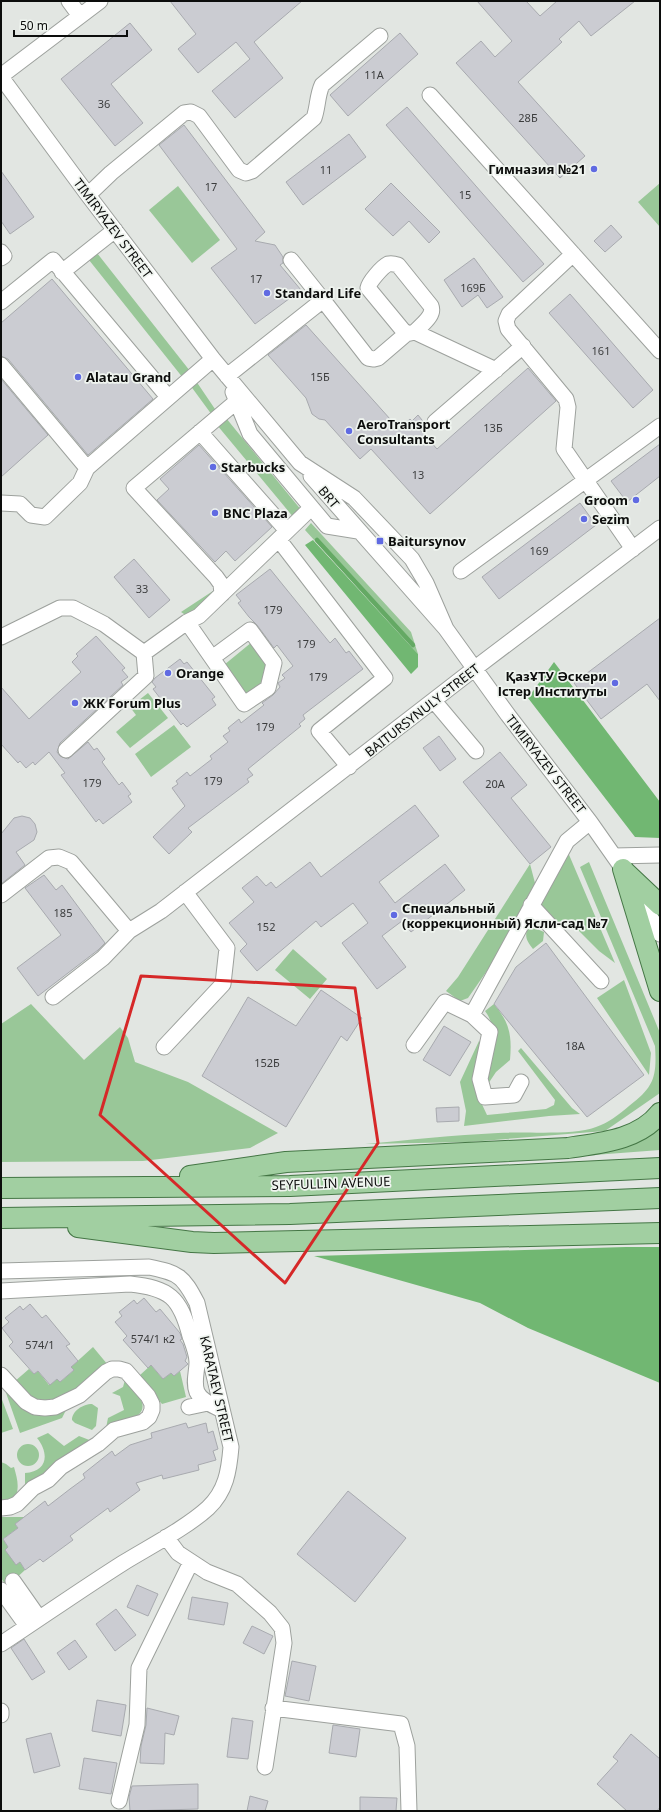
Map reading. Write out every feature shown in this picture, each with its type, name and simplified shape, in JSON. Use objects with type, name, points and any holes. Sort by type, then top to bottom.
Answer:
[{"type":"main road","points":[[618,862],[660,906]]},
{"type":"main road","points":[[618,862],[660,991]]},
{"type":"main road","points":[[118,1186],[286,1162],[568,1148],[611,1141],[635,1133],[656,1118],[660,1113]]},
{"type":"main road","name":"SEYFULLIN AVENUE","points":[[1,1188],[290,1186],[660,1168]]},
{"type":"main road","points":[[5,1218],[290,1214],[660,1198]]},
{"type":"main road","points":[[5,1218],[192,1242],[214,1243],[660,1233]]},
{"type":"street","points":[[69,1],[80,16]]},
{"type":"street","points":[[1,77],[96,2]]},
{"type":"street","points":[[88,195],[111,173],[184,113],[191,112],[199,116],[239,170],[246,173],[252,171],[314,118],[317,110],[318,93],[322,85],[380,36]]},
{"type":"street","name":"TIMIRYAZEV STREET","points":[[1,77],[88,195],[213,359],[300,462],[354,498],[412,559],[426,583],[446,629]]},
{"type":"street","points":[[430,95],[660,351]]},
{"type":"street","points":[[62,272],[115,230]]},
{"type":"street","points":[[1,252],[4,256],[1,258]]},
{"type":"street","points":[[573,254],[509,314],[506,321],[508,329],[566,399],[568,407],[564,449],[633,549]]},
{"type":"street","points":[[1,302],[53,260],[168,397]]},
{"type":"street","points":[[291,260],[368,358],[378,358],[410,333],[496,370]]},
{"type":"street","points":[[227,376],[323,300]]},
{"type":"street","points":[[435,422],[523,346]]},
{"type":"street","points":[[1,503],[20,504],[31,515],[45,517],[80,483],[86,468],[213,359]]},
{"type":"street","points":[[1,365],[86,468]]},
{"type":"street","name":"TIMIRYAZEV STREET","points":[[227,376],[250,434],[311,508],[327,526],[358,531],[446,629],[474,669],[590,822],[618,862],[660,934]]},
{"type":"street","points":[[221,588],[134,488],[237,401]]},
{"type":"street","points":[[461,571],[660,426]]},
{"type":"street","points":[[200,432],[287,526]]},
{"type":"street","name":"BRT","points":[[300,462],[358,531]]},
{"type":"street","points":[[144,653],[187,622],[200,616],[221,588],[287,526],[311,508]]},
{"type":"street","points":[[221,588],[279,540],[287,526]]},
{"type":"street","name":"BAITURSYNULY STREET","points":[[53,997],[103,958],[129,931],[161,911],[474,669],[660,528]]},
{"type":"street","points":[[279,540],[385,678],[319,731],[349,767]]},
{"type":"street","points":[[1,637],[60,608],[73,608],[104,624],[144,653],[146,676],[66,750]]},
{"type":"street","points":[[187,622],[212,658],[244,704],[268,688],[274,663],[250,630],[212,658]]},
{"type":"street","points":[[434,701],[476,751]]},
{"type":"street","points":[[472,1015],[566,841],[590,822]]},
{"type":"street","points":[[618,862],[660,855]]},
{"type":"street","points":[[1,896],[49,858],[59,857],[71,862],[129,931]]},
{"type":"street","points":[[164,1047],[223,984],[227,948],[185,892]]},
{"type":"street","points":[[531,905],[601,981]]},
{"type":"street","points":[[414,1045],[445,1002],[472,1015],[490,1032],[480,1080],[485,1097],[514,1095],[521,1082]]},
{"type":"street","name":"KARATAEV STREET","points":[[1,1271],[149,1266],[171,1271],[187,1283],[197,1303],[231,1448],[229,1471],[222,1490],[208,1508],[1,1644]]},
{"type":"street","points":[[1,1291],[130,1284],[149,1286],[162,1290],[176,1302],[186,1317],[197,1362],[195,1381],[198,1393],[208,1403],[222,1410]]},
{"type":"street","points":[[1,1375],[26,1402],[35,1407],[45,1408],[55,1407],[80,1395],[106,1372],[112,1369],[119,1369],[126,1371],[148,1396],[152,1410],[149,1417],[143,1422],[114,1430],[98,1444],[61,1467],[48,1480],[33,1488],[17,1504],[10,1507],[1,1508]]},
{"type":"street","points":[[189,1408],[208,1403]]},
{"type":"street","points":[[166,1537],[178,1553],[191,1562],[207,1572],[237,1584],[270,1613],[282,1628],[284,1643],[265,1767]]},
{"type":"street","points":[[120,1801],[137,1725],[139,1668],[191,1562]]},
{"type":"street","points":[[13,1581],[33,1622]]},
{"type":"street","points":[[1,1590],[33,1622]]},
{"type":"street","points":[[273,1708],[401,1724],[407,1746],[410,1811]]},
{"type":"highlighted area","points":[[141,976],[355,988],[378,1143],[285,1283],[100,1115]]},
{"type":"green space","points":[[660,183],[660,227],[638,202]]},
{"type":"green space","points":[[178,186],[220,240],[192,263],[149,210]]},
{"type":"green space","points":[[97,253],[190,371],[183,378],[89,260]]},
{"type":"green space","points":[[196,381],[217,412],[212,415],[190,385]]},
{"type":"green space","points":[[226,418],[302,511],[294,518],[217,425]]},
{"type":"green space","points":[[311,523],[411,632],[418,654],[305,530]]},
{"type":"green space","points":[[313,540],[418,654],[418,667],[411,674],[305,545]]},
{"type":"green space","points":[[219,587],[190,618],[181,612]]},
{"type":"green space","points":[[252,642],[267,665],[260,685],[246,696],[224,665]]},
{"type":"green space","points":[[554,662],[660,802],[660,838],[635,837],[528,698]]},
{"type":"green space","points":[[148,693],[168,718],[130,748],[116,732],[136,715],[130,707]]},
{"type":"green space","points":[[174,725],[191,747],[151,777],[135,754]]},
{"type":"green space","points":[[567,850],[615,963],[599,951],[568,920],[554,923],[544,912],[539,901]]},
{"type":"green space","points":[[589,862],[660,1033],[660,1093],[605,1131],[469,1142],[365,1144],[481,1134],[586,1130],[614,1118],[649,1087],[654,1074],[655,1046],[580,867]]},
{"type":"green space","points":[[530,864],[535,883],[491,965],[468,998],[460,1001],[446,991],[458,977]]},
{"type":"green space","points":[[530,926],[544,932],[543,941],[533,949],[526,936],[528,927]]},
{"type":"green space","points":[[293,949],[327,979],[310,999],[275,970]]},
{"type":"green space","points":[[624,980],[651,1053],[649,1075],[597,998]]},
{"type":"green space","points":[[31,1004],[84,1060],[120,1027],[128,1038],[135,1062],[188,1082],[278,1133],[250,1148],[143,1161],[1,1162],[1,1024]]},
{"type":"green space","points":[[494,1004],[504,1017],[509,1030],[511,1044],[510,1060],[496,1072],[488,1084],[487,1079],[492,1053],[493,1035],[490,1019],[485,1011]]},
{"type":"green space","points":[[479,1041],[482,1045],[479,1098],[487,1115],[546,1109],[554,1105],[555,1100],[518,1051],[521,1048],[572,1108],[580,1114],[549,1116],[464,1126],[466,1111],[460,1082]]},
{"type":"green space","points":[[660,1126],[660,1150],[581,1156],[614,1148]]},
{"type":"green space","points":[[660,1247],[660,1383],[528,1328],[480,1303],[314,1256]]},
{"type":"green space","points":[[93,1347],[108,1365],[62,1399],[34,1402],[14,1382],[29,1369],[34,1374],[38,1371],[49,1385],[57,1379],[60,1382],[74,1370],[71,1367]]},
{"type":"green space","points":[[151,1365],[163,1379],[171,1373],[174,1376],[180,1371],[186,1397],[162,1404],[139,1376]]},
{"type":"green space","points":[[125,1380],[141,1400],[143,1406],[141,1412],[131,1420],[106,1428],[108,1418],[124,1410],[120,1396],[112,1393],[123,1387]]},
{"type":"green space","points":[[5,1390],[20,1406],[67,1408],[62,1418],[20,1433]]},
{"type":"green space","points":[[1,1397],[13,1429],[1,1433]]},
{"type":"green space","points":[[92,1404],[98,1408],[96,1426],[92,1430],[75,1423],[72,1420],[72,1417],[76,1411],[85,1405]]},
{"type":"green space","points":[[48,1433],[64,1446],[79,1436],[92,1441],[45,1476],[25,1487],[25,1473],[38,1469],[42,1466],[44,1461],[44,1450],[37,1438]]},
{"type":"green space","points":[[24,1444],[32,1444],[39,1451],[39,1459],[32,1466],[24,1466],[17,1459],[17,1451]]},
{"type":"green space","points":[[1,1462],[11,1468],[14,1467],[18,1486],[15,1498],[1,1502]]},
{"type":"green space","points":[[1,1517],[25,1517],[15,1524],[18,1528],[3,1539],[8,1547],[5,1550],[20,1562],[25,1570],[13,1581],[5,1584],[1,1578]]},
{"type":"building","points":[[170,1],[302,1],[254,42],[283,78],[235,118],[212,91],[250,59],[236,42],[198,73],[178,49],[196,34]]},
{"type":"building","points":[[477,1],[526,1],[540,16],[557,1],[635,1],[591,36],[579,21],[559,39],[562,42],[518,82],[585,156],[560,178],[456,63],[481,41],[495,57],[512,41]]},
{"type":"building","points":[[130,23],[152,50],[111,84],[143,123],[115,146],[61,79]]},
{"type":"building","points":[[400,33],[418,54],[348,116],[330,95]]},
{"type":"building","points":[[407,107],[544,264],[523,282],[386,125]]},
{"type":"building","points":[[184,125],[265,232],[255,241],[275,245],[283,257],[283,263],[280,265],[301,290],[255,324],[211,268],[237,249],[159,145]]},
{"type":"building","points":[[349,134],[366,157],[303,205],[286,182]]},
{"type":"building","points":[[1,171],[34,217],[10,234],[1,221]]},
{"type":"building","points":[[391,183],[440,232],[429,243],[409,221],[393,236],[365,209]]},
{"type":"building","points":[[611,225],[622,237],[605,252],[594,241]]},
{"type":"building","points":[[474,258],[503,297],[487,308],[478,295],[462,307],[444,280]]},
{"type":"building","name":"Alatau Grand","points":[[52,279],[153,399],[88,455],[8,359],[1,356],[1,323]]},
{"type":"building","points":[[570,294],[653,390],[633,408],[549,313]]},
{"type":"building","points":[[306,325],[399,429],[410,419],[412,421],[418,415],[426,425],[420,430],[437,449],[528,368],[556,401],[430,514],[371,449],[360,459],[325,420],[319,419],[312,414],[306,398],[268,355]]},
{"type":"building","points":[[1,379],[48,435],[1,477]]},
{"type":"building","points":[[660,444],[660,476],[627,502],[611,481]]},
{"type":"building","name":"BNC Plaza","points":[[199,445],[272,527],[235,561],[226,551],[215,562],[157,500],[169,489],[160,479]]},
{"type":"building","points":[[580,503],[596,525],[499,599],[482,577]]},
{"type":"building","points":[[134,559],[170,600],[149,618],[114,577]]},
{"type":"building","points":[[270,569],[330,643],[335,638],[346,653],[349,651],[363,669],[303,715],[305,719],[299,724],[301,726],[248,769],[253,775],[247,779],[249,782],[188,828],[192,832],[169,854],[153,837],[185,806],[172,788],[178,784],[176,781],[187,772],[190,776],[212,759],[210,756],[228,742],[223,736],[230,731],[228,728],[239,719],[241,723],[264,705],[262,703],[273,695],[280,687],[278,683],[285,678],[282,675],[293,666],[277,645],[274,648],[257,625],[249,617],[238,603],[241,601],[236,595]]},
{"type":"building","points":[[660,618],[660,701],[647,684],[601,719],[574,683]]},
{"type":"building","name":"ЖК Forum Plus","points":[[96,636],[125,668],[122,670],[128,677],[121,682],[123,685],[60,743],[57,752],[60,756],[68,759],[88,742],[94,750],[97,748],[105,759],[102,762],[119,785],[122,782],[131,794],[128,796],[132,802],[103,824],[99,819],[96,822],[61,775],[65,773],[49,752],[35,765],[33,762],[26,768],[20,761],[18,763],[1,744],[1,687],[29,719],[81,672],[72,662],[78,656],[76,654]]},
{"type":"building","points":[[180,659],[184,664],[187,662],[215,697],[212,699],[216,705],[187,727],[183,723],[181,725],[153,689],[156,687],[152,682]]},
{"type":"building","points":[[439,736],[456,759],[440,771],[423,748]]},
{"type":"building","points":[[500,752],[527,785],[511,798],[551,847],[530,864],[463,782]]},
{"type":"building","points":[[415,805],[439,836],[379,882],[395,903],[445,864],[465,890],[411,932],[402,921],[382,936],[406,967],[377,989],[342,943],[368,923],[353,903],[321,927],[316,921],[257,971],[240,951],[247,944],[229,923],[254,902],[242,888],[257,876],[266,886],[271,882],[276,888],[310,862],[321,877]]},
{"type":"building","points":[[22,816],[30,818],[35,824],[37,832],[34,840],[16,852],[25,865],[1,884],[1,834],[14,818]]},
{"type":"building","points":[[44,875],[56,890],[62,885],[105,943],[38,996],[17,968],[61,935],[25,888]]},
{"type":"building","points":[[546,943],[644,1075],[587,1117],[494,1004],[516,967]]},
{"type":"building","points":[[321,990],[362,1018],[347,1041],[341,1036],[286,1127],[202,1076],[248,997],[296,1026]]},
{"type":"building","points":[[444,1026],[471,1042],[450,1076],[423,1060]]},
{"type":"building","points":[[459,1107],[459,1121],[437,1122],[436,1108]]},
{"type":"building","points":[[144,1298],[156,1312],[160,1309],[180,1333],[182,1339],[180,1340],[183,1344],[187,1357],[185,1361],[188,1364],[174,1376],[171,1373],[163,1379],[151,1365],[148,1368],[123,1340],[127,1336],[115,1322],[122,1316],[119,1312],[134,1300],[137,1304]]},
{"type":"building","points":[[30,1304],[42,1318],[46,1315],[70,1344],[66,1346],[78,1361],[71,1367],[74,1370],[60,1382],[57,1379],[50,1385],[38,1371],[34,1374],[9,1346],[13,1342],[2,1328],[9,1322],[5,1318],[20,1306],[23,1310]]},
{"type":"building","points":[[186,1423],[188,1428],[206,1423],[208,1433],[213,1431],[218,1449],[213,1451],[216,1460],[198,1465],[199,1470],[163,1479],[162,1475],[136,1483],[140,1490],[110,1512],[108,1508],[70,1536],[73,1540],[43,1562],[40,1559],[25,1570],[20,1562],[16,1565],[5,1550],[8,1547],[3,1539],[18,1528],[15,1524],[45,1501],[48,1506],[85,1478],[83,1474],[112,1451],[115,1456],[130,1445],[152,1438],[151,1433]]},
{"type":"building","points":[[348,1491],[406,1538],[355,1602],[297,1554]]},
{"type":"building","points":[[137,1585],[158,1594],[148,1616],[127,1607]]},
{"type":"building","points":[[192,1597],[228,1603],[224,1625],[188,1619]]},
{"type":"building","points":[[116,1609],[136,1635],[115,1651],[96,1624]]},
{"type":"building","points":[[252,1626],[273,1636],[264,1654],[243,1643]]},
{"type":"building","points":[[24,1639],[45,1672],[32,1680],[11,1648]]},
{"type":"building","points":[[75,1640],[87,1657],[69,1670],[57,1653]]},
{"type":"building","points":[[292,1661],[316,1666],[309,1701],[285,1696]]},
{"type":"building","points":[[97,1700],[126,1705],[121,1736],[92,1731]]},
{"type":"building","points":[[147,1708],[179,1716],[174,1735],[165,1733],[164,1764],[140,1763]]},
{"type":"building","points":[[232,1718],[253,1721],[248,1759],[227,1757]]},
{"type":"building","points":[[333,1725],[360,1729],[356,1757],[329,1753]]},
{"type":"building","points":[[51,1733],[60,1766],[34,1773],[26,1739]]},
{"type":"building","points":[[631,1734],[660,1759],[660,1807],[657,1811],[627,1811],[597,1784],[618,1761],[613,1757]]},
{"type":"building","points":[[84,1758],[117,1763],[111,1794],[79,1789]]},
{"type":"building","points":[[198,1784],[198,1809],[130,1811],[129,1797],[132,1786]]},
{"type":"building","points":[[250,1796],[268,1801],[265,1811],[247,1811]]},
{"type":"building","points":[[360,1797],[397,1798],[396,1811],[360,1811]]},
{"type":"waterway","points":[[317,540],[413,645]]},
{"type":"place","name":"Гимназия №21","points":[[594,169]]},
{"type":"place","name":"Standard Life","points":[[267,293]]},
{"type":"place","name":"Alatau Grand","points":[[78,377]]},
{"type":"place","name":"AeroTransport Consultants","points":[[349,431]]},
{"type":"place","name":"Starbucks","points":[[213,467]]},
{"type":"place","name":"Groom","points":[[636,500]]},
{"type":"place","name":"BNC Plaza","points":[[215,513]]},
{"type":"place","name":"Sezim","points":[[584,519]]},
{"type":"place","name":"Baitursynov","points":[[380,541]]},
{"type":"place","name":"Orange","points":[[168,673]]},
{"type":"place","name":"ҚазҰТУ Әскери Істер Институты","points":[[615,683]]},
{"type":"place","name":"ЖК Forum Plus","points":[[75,703]]},
{"type":"place","name":"Специальный (коррекционный) Ясли-сад №7","points":[[394,915]]}]
